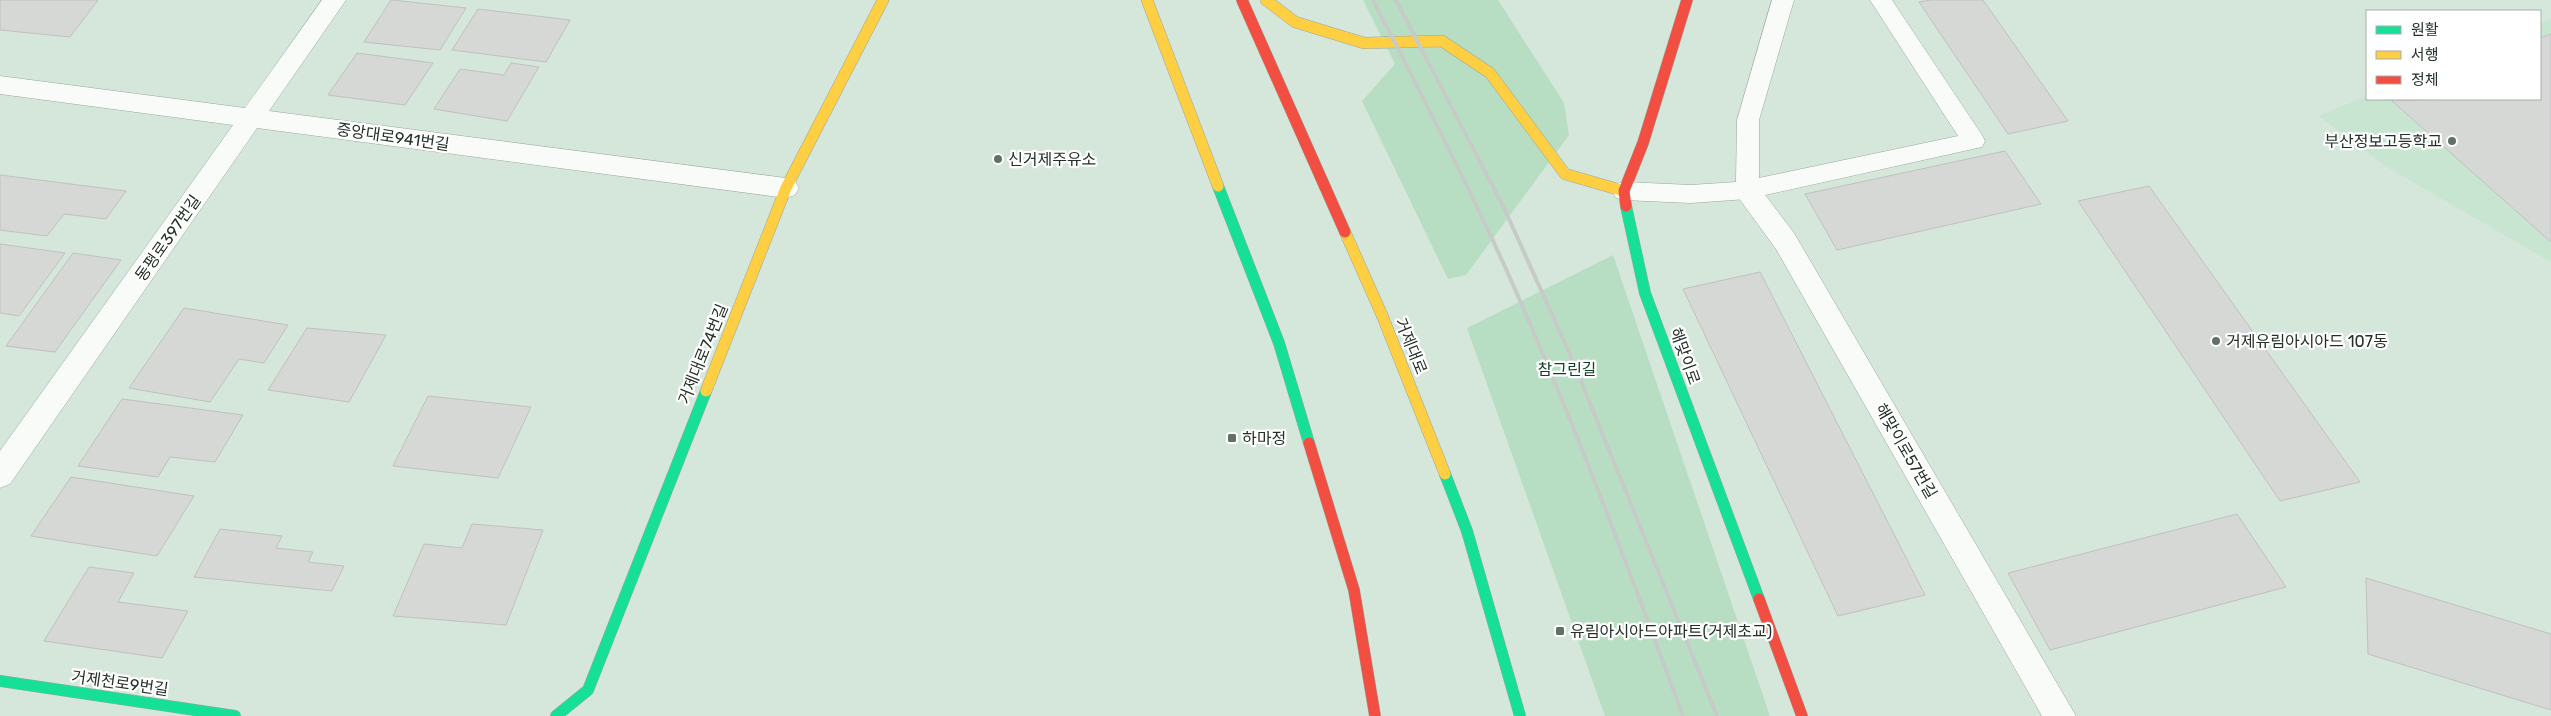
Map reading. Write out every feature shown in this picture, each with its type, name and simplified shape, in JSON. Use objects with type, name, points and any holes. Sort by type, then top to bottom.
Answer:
[{"type":"street","name":"동평로397번길","points":[[0,475],[253,118],[334,0]]},
{"type":"street","name":"거제대로74번길","points":[[556,716],[588,690],[786,188],[883,0]]},
{"type":"street","points":[[1147,0],[1280,343],[1354,590],[1375,716]]},
{"type":"street","name":"거제대로","points":[[1242,0],[1382,316],[1467,531],[1520,716]]},
{"type":"street","points":[[1266,0],[1295,22],[1364,43],[1442,41],[1490,73],[1564,174],[1624,191],[1643,143],[1687,0]]},
{"type":"street","name":"중앙대로941번길","points":[[1,86],[786,188]]},
{"type":"street","name":"해맞이로57번길","points":[[1747,190],[1785,241],[2060,716]]},
{"type":"street","name":"해맞이로","points":[[1624,191],[1631,234],[1645,293],[1802,716]]},
{"type":"street","name":"거제천로9번길","points":[[0,682],[235,716]]},
{"type":"lane","points":[[1747,190],[1748,120],[1783,0]]},
{"type":"lane","points":[[1624,191],[1690,194],[1747,190],[1974,141],[1881,0]]},
{"type":"shaded area","name":"부산정보고등학교","points":[[2551,19],[2551,262],[2387,167],[2319,116],[2366,96],[2366,100],[2541,100],[2541,24]]},
{"type":"green space","points":[[1363,0],[1498,0],[1564,103],[1569,135],[1466,275],[1448,279],[1362,101],[1395,64]]},
{"type":"green space","name":"참그린길","points":[[1613,255],[1770,716],[1605,716],[1467,328]]},
{"type":"building","points":[[0,0],[98,0],[70,37],[0,30]]},
{"type":"building","points":[[391,0],[466,8],[440,50],[364,42]]},
{"type":"building","points":[[1931,0],[1983,0],[2068,121],[2008,134],[1919,2]]},
{"type":"building","points":[[478,9],[570,20],[546,62],[452,50]]},
{"type":"building","points":[[2551,34],[2551,242],[2391,100],[2541,100],[2541,38]]},
{"type":"building","points":[[357,53],[433,63],[405,105],[328,95]]},
{"type":"building","points":[[511,63],[539,67],[507,121],[434,109],[460,69],[504,75]]},
{"type":"building","points":[[2005,151],[2041,204],[1837,250],[1805,194]]},
{"type":"building","points":[[0,175],[126,191],[106,219],[64,214],[47,236],[0,230]]},
{"type":"building","name":"거제유림아시아드 107동","points":[[2149,186],[2360,482],[2280,501],[2078,201]]},
{"type":"building","points":[[0,244],[65,253],[19,316],[0,313]]},
{"type":"building","points":[[73,253],[121,260],[55,352],[6,346]]},
{"type":"building","points":[[1760,272],[1925,595],[1838,616],[1683,289]]},
{"type":"building","points":[[184,308],[288,325],[264,363],[239,359],[210,402],[129,388]]},
{"type":"building","points":[[307,328],[386,335],[349,402],[268,390]]},
{"type":"building","points":[[428,396],[531,407],[498,478],[393,466]]},
{"type":"building","points":[[122,399],[243,415],[215,462],[170,457],[158,477],[78,466]]},
{"type":"building","points":[[71,477],[194,496],[157,556],[31,536]]},
{"type":"building","points":[[2237,514],[2286,587],[2050,650],[2008,573]]},
{"type":"building","points":[[472,524],[543,530],[506,625],[393,616],[424,544],[462,548]]},
{"type":"building","points":[[220,529],[282,536],[276,548],[313,552],[308,562],[344,566],[332,591],[194,577]]},
{"type":"building","points":[[89,567],[134,573],[118,602],[188,611],[162,658],[44,641]]},
{"type":"building","points":[[2366,578],[2551,634],[2551,710],[2368,654]]},
{"type":"railway","points":[[1373,0],[1477,208],[1534,332],[1600,496],[1683,716]]},
{"type":"railway","points":[[1396,0],[1505,210],[1572,359],[1717,716]]},
{"type":"traffic: fast","points":[[1218,186],[1279,343],[1309,443]]},
{"type":"traffic: fast","points":[[1626,206],[1645,293],[1759,599]]},
{"type":"traffic: fast","points":[[556,716],[588,690],[706,391]]},
{"type":"traffic: fast","points":[[1445,474],[1467,531],[1520,716]]},
{"type":"traffic: fast","points":[[0,681],[235,716]]},
{"type":"traffic: slow","points":[[706,391],[786,188],[883,0]]},
{"type":"traffic: slow","points":[[1147,0],[1218,186]]},
{"type":"traffic: slow","points":[[1266,0],[1295,22],[1364,43],[1442,41],[1490,73],[1565,174],[1624,191]]},
{"type":"traffic: slow","points":[[1345,232],[1382,315],[1445,474]]},
{"type":"traffic: jam","points":[[1242,0],[1345,232]]},
{"type":"traffic: jam","points":[[1626,206],[1624,191],[1643,143],[1687,0]]},
{"type":"traffic: jam","points":[[1309,443],[1354,590],[1375,716]]},
{"type":"traffic: jam","points":[[1759,599],[1802,716]]},
{"type":"place","name":"부산정보고등학교","points":[[2452,141]]},
{"type":"place","name":"신거제주유소","points":[[998,159]]},
{"type":"place","name":"거제유림아시아드 107동","points":[[2216,341]]},
{"type":"place","name":"하마정","points":[[1232,438]]},
{"type":"place","name":"유림아시아드아파트(거제초교)","points":[[1560,631]]}]
